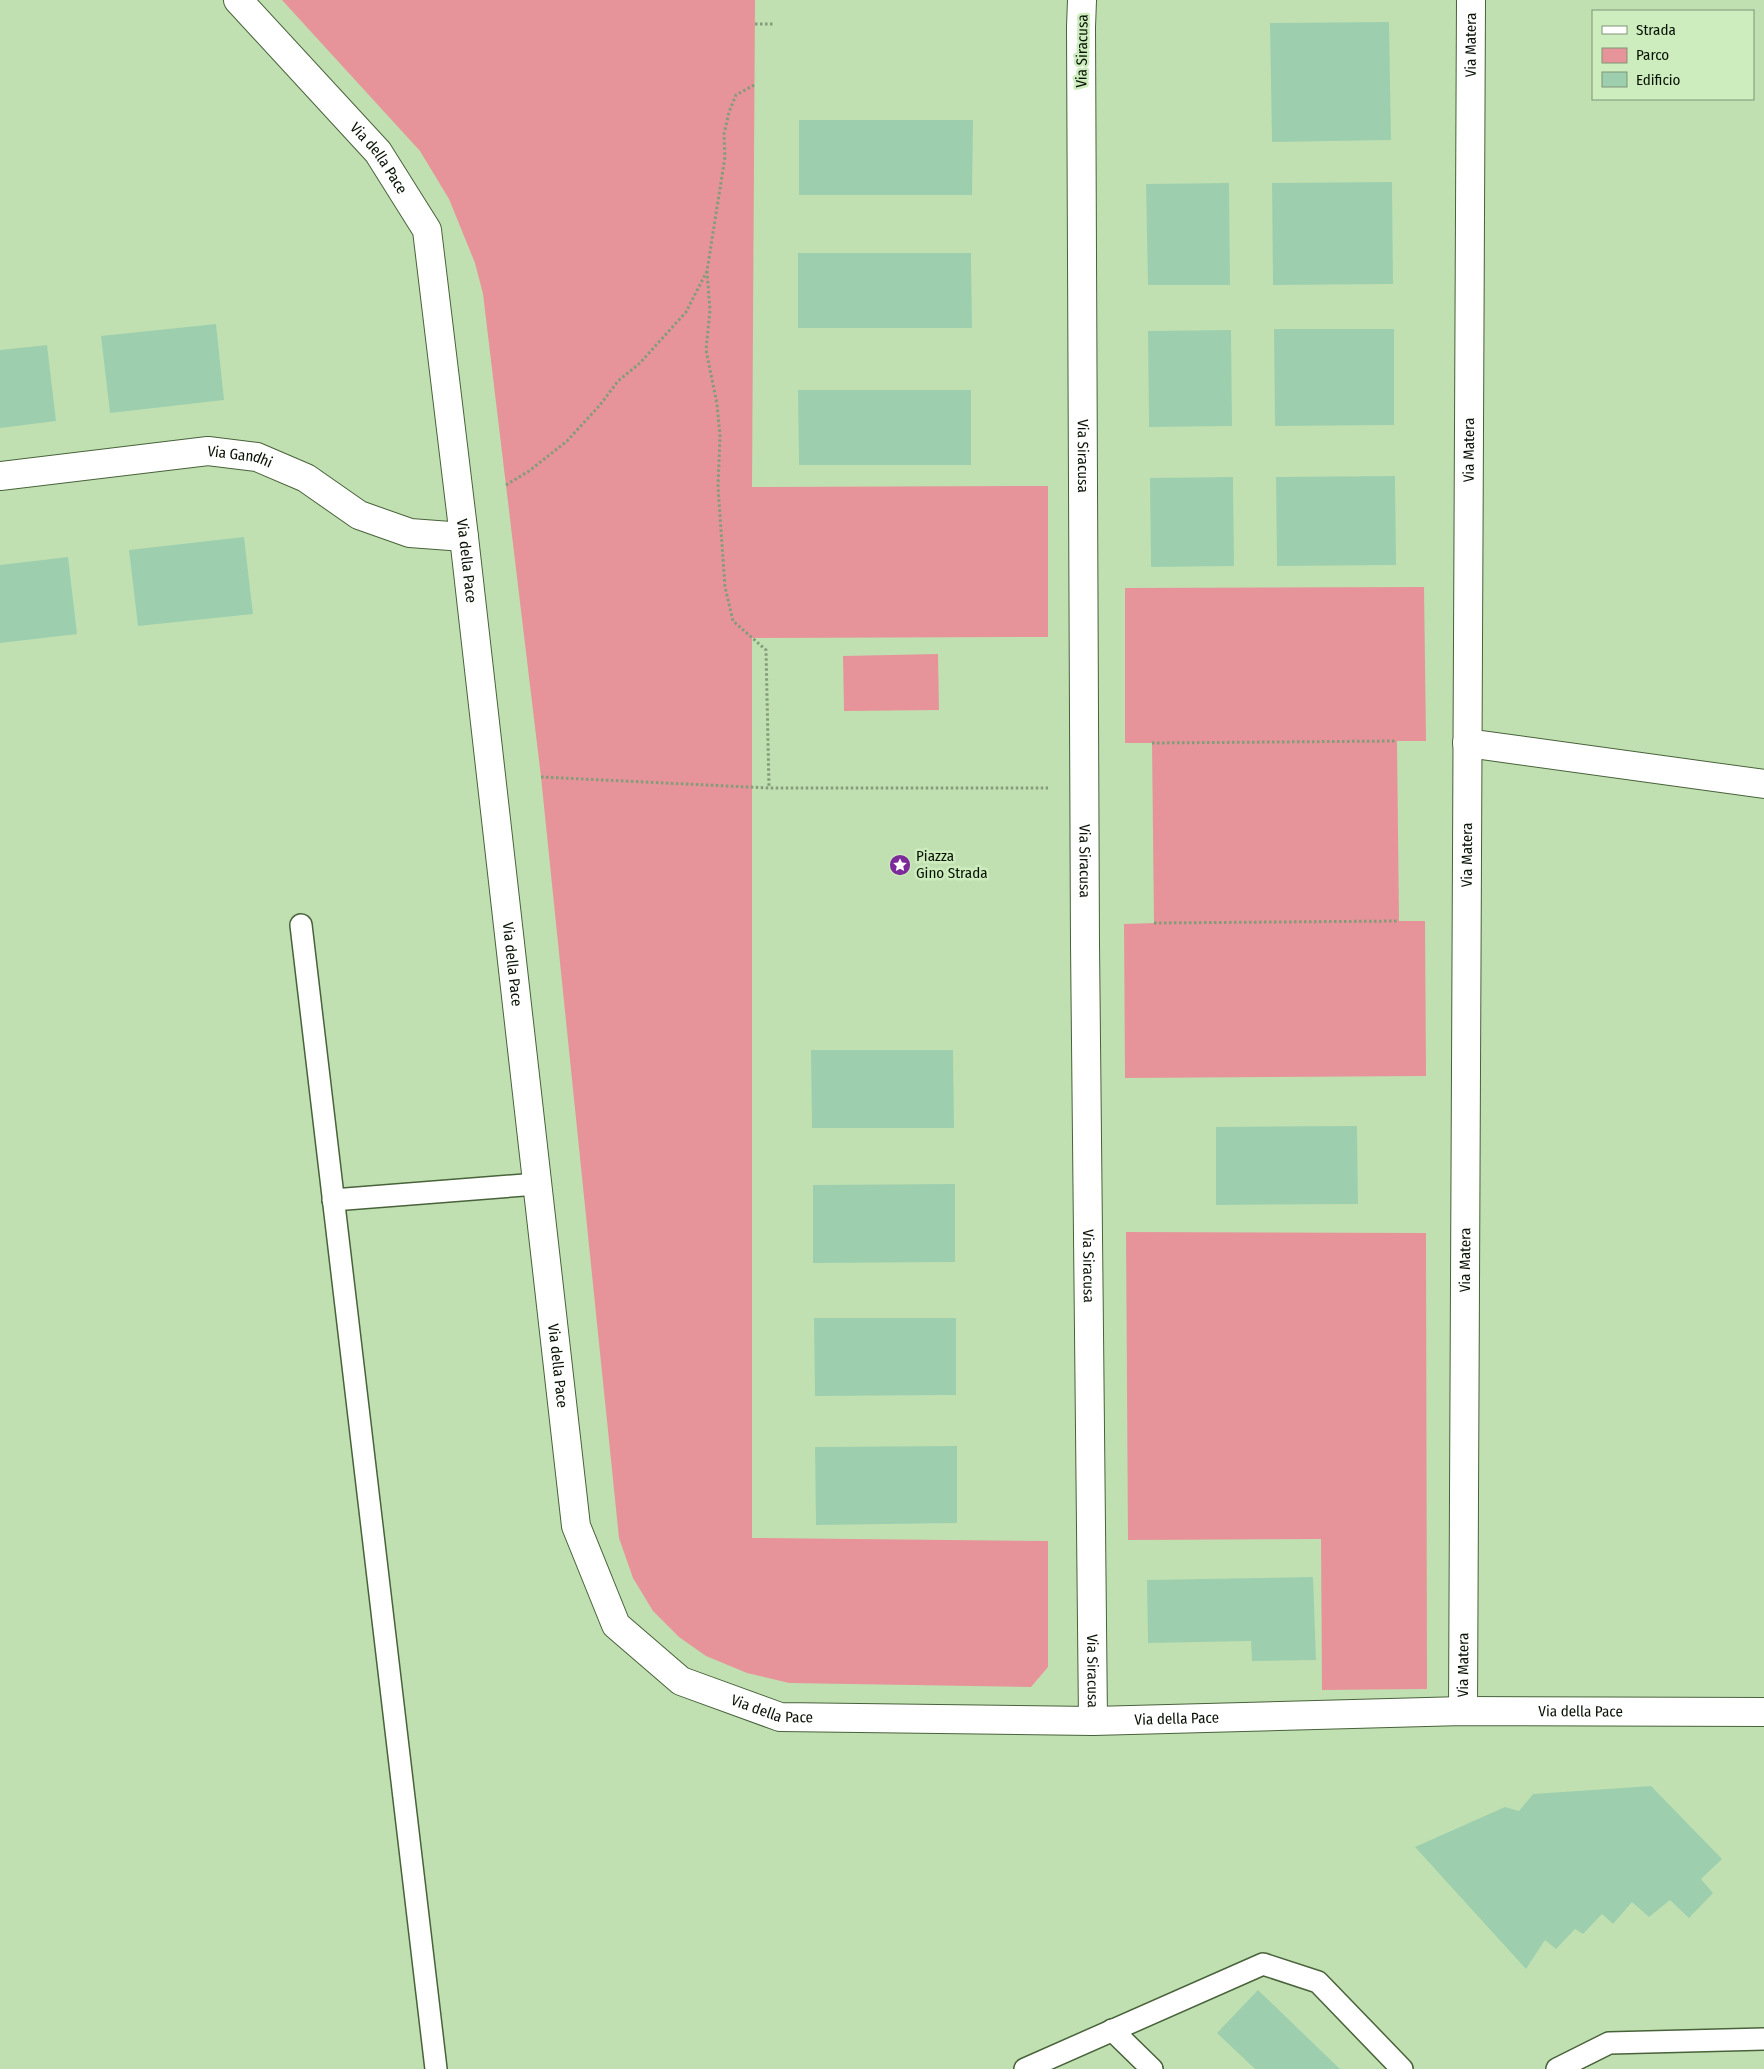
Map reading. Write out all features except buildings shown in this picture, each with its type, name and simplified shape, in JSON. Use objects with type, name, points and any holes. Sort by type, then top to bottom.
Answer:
[{"type":"street","name":"Via della Pace","points":[[238,0],[378,152],[427,230],[464,538],[576,1526],[616,1625],[681,1681],[780,1717],[1093,1722],[1463,1711],[1764,1712]]},
{"type":"street","name":"Via Siracusa","points":[[1082,0],[1085,934],[1093,1722]]},
{"type":"street","name":"Via Matera","points":[[1463,1711],[1471,0]]},
{"type":"street","name":"Via Gandhi","points":[[0,476],[208,451],[257,457],[306,478],[359,515],[410,533],[464,538]]},
{"type":"street","points":[[1467,742],[1764,784]]},
{"type":"lane","points":[[301,925],[436,2069]]},
{"type":"lane","points":[[333,1200],[537,1184]]},
{"type":"lane","points":[[1025,2069],[1263,1964],[1318,1982],[1402,2069]]},
{"type":"lane","points":[[1112,2030],[1152,2069]]},
{"type":"lane","points":[[1557,2069],[1609,2043],[1764,2039]]},
{"type":"path","points":[[755,24],[775,24]]},
{"type":"path","points":[[754,85],[736,95],[729,112],[724,134],[725,157],[707,271],[710,310],[706,350],[717,404],[720,436],[718,487],[722,520],[724,587],[733,621],[766,650],[769,788]]},
{"type":"path","points":[[506,485],[529,471],[566,441],[600,406],[618,381],[640,362],[686,312],[707,271]]},
{"type":"path","points":[[1152,743],[1397,741]]},
{"type":"path","points":[[541,777],[769,788],[1048,788]]},
{"type":"path","points":[[1154,924],[1399,921]]},
{"type":"green space","points":[[282,0],[755,0],[752,487],[1048,486],[1048,637],[752,638],[752,1538],[1048,1541],[1048,1667],[1031,1687],[789,1683],[747,1673],[706,1656],[679,1637],[653,1611],[633,1578],[619,1538],[541,777],[483,294],[475,263],[449,199],[420,151]]},
{"type":"green space","points":[[1424,587],[1426,741],[1397,741],[1399,921],[1425,921],[1426,1076],[1125,1078],[1124,924],[1154,923],[1152,743],[1125,743],[1125,588]]},
{"type":"green space","points":[[938,654],[939,710],[844,711],[843,656]]},
{"type":"green space","points":[[1126,1232],[1426,1233],[1427,1689],[1322,1690],[1321,1539],[1128,1540]]},
{"type":"place","name":"Piazza Gino Strada","points":[[900,865]]}]
